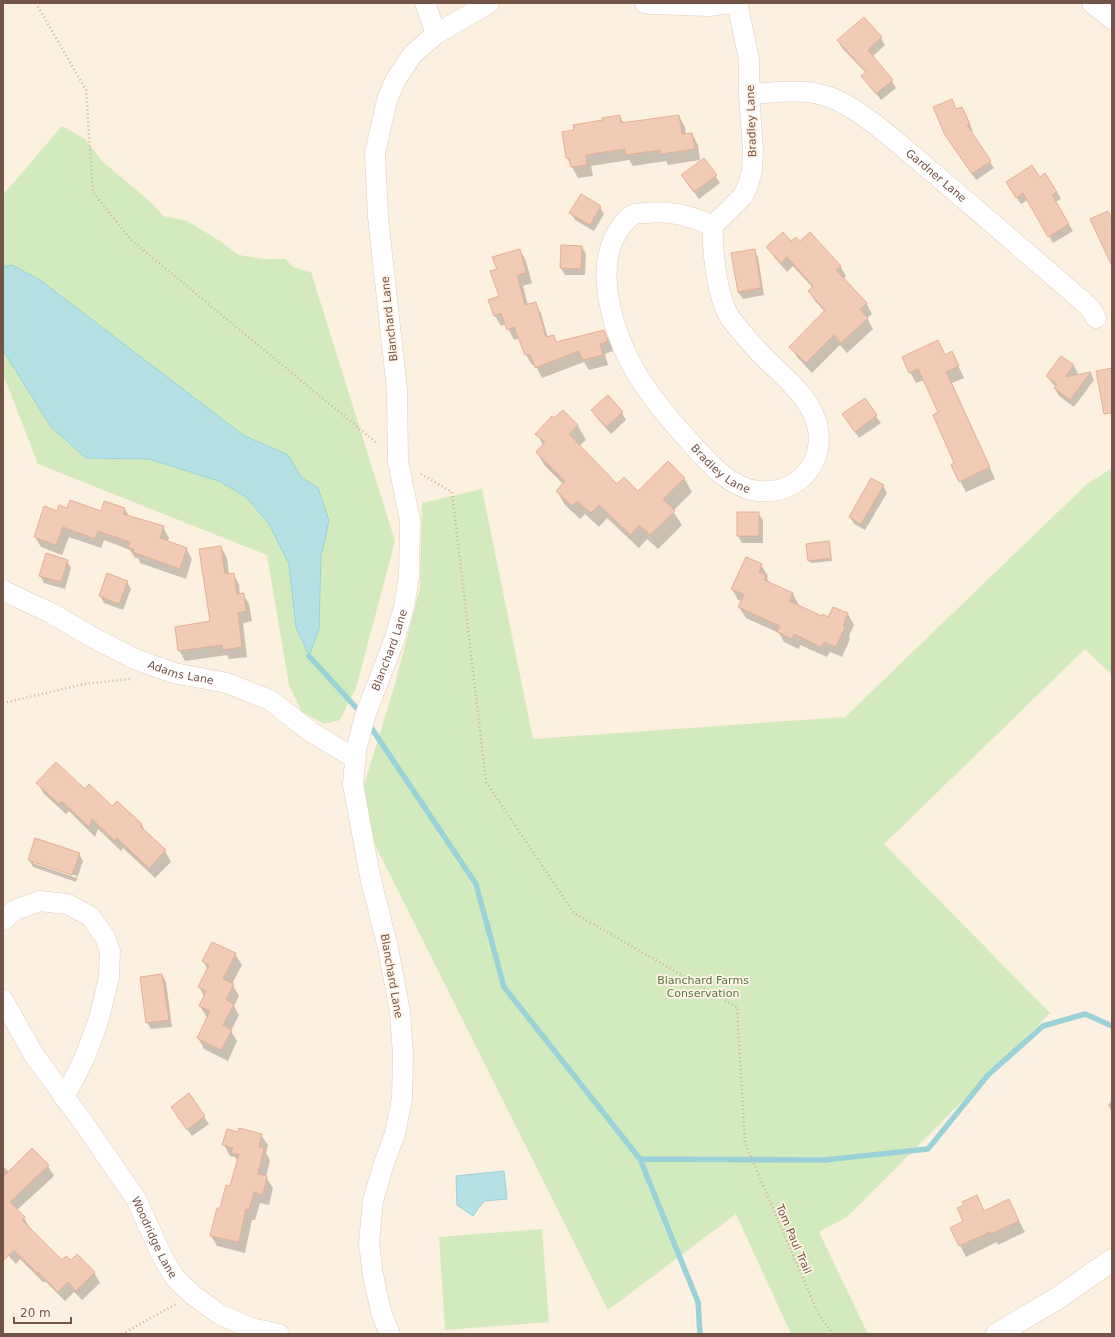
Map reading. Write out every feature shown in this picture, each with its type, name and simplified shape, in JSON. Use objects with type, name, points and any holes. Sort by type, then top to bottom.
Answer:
[{"type":"main road","points":[[1003,1333],[1058,1298],[1112,1260]]},
{"type":"street","points":[[425,3],[436,34]]},
{"type":"street","name":"Blanchard Lane","points":[[384,1333],[373,1275],[369,1244],[373,1201],[384,1163],[395,1134],[402,1098],[403,1055],[400,1012],[388,948],[364,849],[353,784],[356,759],[366,713],[395,638],[404,607],[409,577],[410,520],[398,460],[397,390],[378,217],[375,153],[388,100],[396,80],[413,54],[436,34],[489,3]]},
{"type":"street","points":[[645,3],[709,6],[730,3]]},
{"type":"street","name":"Bradley Lane","points":[[713,226],[699,219],[674,213],[655,212],[635,214],[627,219],[615,236],[609,253],[606,273],[608,298],[616,331],[622,347],[642,382],[675,425],[701,454],[723,475],[735,483],[757,491],[779,490],[799,481],[810,468],[817,454],[819,432],[815,417],[802,394],[763,355],[731,319],[720,291],[712,241],[713,226],[743,196],[752,171],[753,150],[749,59],[737,3]]},
{"type":"street","points":[[1092,3],[1112,19]]},
{"type":"street","name":"Gardner Lane","points":[[750,94],[799,92],[819,94],[834,99],[861,115],[980,212],[1090,308],[1096,318]]},
{"type":"street","name":"Adams Lane","points":[[3,590],[51,613],[92,637],[135,659],[174,673],[227,683],[270,700],[311,732],[356,759]]},
{"type":"street","points":[[3,920],[15,910],[40,901],[67,904],[90,916],[104,937],[110,950],[109,977],[98,1019],[85,1057],[64,1098]]},
{"type":"street","name":"Woodridge Lane","points":[[3,1000],[34,1055],[136,1199],[163,1258],[175,1278],[193,1295],[219,1314],[251,1328],[279,1334]]},
{"type":"path","points":[[3,703],[84,684],[136,678]]},
{"type":"path","name":"Tom Paul Trail","points":[[746,1147],[818,1313],[833,1334]]},
{"type":"path","points":[[122,1334],[193,1295]]},
{"type":"green space","points":[[62,126],[85,139],[102,161],[153,204],[163,216],[187,221],[220,241],[239,255],[264,259],[285,259],[293,267],[311,272],[395,541],[356,688],[340,720],[324,724],[302,712],[289,685],[267,555],[38,464],[3,374],[3,195]]},
{"type":"green space","name":"Blanchard Farms Conservation","points":[[1112,468],[1112,675],[1085,649],[884,844],[1050,1013],[847,1217],[819,1232],[868,1334],[791,1334],[736,1214],[608,1310],[374,843],[364,785],[395,684],[420,588],[422,503],[482,489],[533,739],[845,717],[1087,484]]},
{"type":"green space","points":[[542,1229],[549,1322],[445,1330],[439,1237]]},
{"type":"water","points":[[12,265],[40,280],[243,435],[288,455],[301,477],[318,488],[329,521],[321,556],[319,629],[309,656],[296,627],[289,564],[269,524],[246,497],[219,481],[149,459],[86,458],[51,427],[3,350],[3,267]]},
{"type":"water","points":[[504,1171],[507,1199],[484,1201],[473,1216],[457,1205],[456,1176]]},
{"type":"building","points":[[864,17],[882,37],[868,50],[893,80],[876,94],[861,76],[866,72],[837,40]]},
{"type":"building","points":[[952,99],[956,109],[962,107],[970,124],[967,125],[991,161],[972,174],[945,135],[933,107]]},
{"type":"building","points":[[620,115],[621,123],[679,115],[682,134],[692,133],[695,149],[661,154],[660,150],[625,155],[625,149],[586,155],[587,165],[571,167],[569,158],[566,158],[562,132],[574,130],[573,125],[603,120],[602,118]]},
{"type":"building","points":[[704,158],[717,175],[694,192],[681,175]]},
{"type":"building","points":[[1032,165],[1040,177],[1045,173],[1057,192],[1052,195],[1069,224],[1048,237],[1023,193],[1016,198],[1006,182]]},
{"type":"building","points":[[581,194],[601,206],[590,225],[569,213]]},
{"type":"building","points":[[1108,211],[1112,219],[1112,266],[1090,219]]},
{"type":"building","points":[[783,232],[791,241],[796,237],[800,241],[810,232],[841,266],[836,270],[867,303],[860,309],[868,318],[841,343],[834,335],[806,363],[789,347],[825,310],[808,291],[813,286],[787,257],[781,263],[766,247]]},
{"type":"building","points":[[561,245],[582,246],[581,269],[560,268]]},
{"type":"building","points":[[520,249],[526,273],[517,275],[525,305],[536,302],[546,337],[554,335],[556,342],[604,330],[608,341],[600,344],[603,355],[582,360],[579,351],[535,368],[530,354],[525,355],[514,327],[507,330],[501,313],[494,316],[488,300],[499,296],[490,271],[497,269],[492,257]]},
{"type":"building","points":[[755,249],[761,288],[738,292],[731,253]]},
{"type":"building","points":[[938,340],[945,355],[952,351],[959,366],[946,372],[990,467],[959,482],[951,465],[954,463],[933,415],[938,412],[918,369],[909,373],[902,357]]},
{"type":"building","points":[[1061,356],[1074,365],[1065,377],[1091,372],[1070,400],[1054,388],[1057,384],[1046,376]]},
{"type":"building","points":[[1112,368],[1112,413],[1104,414],[1096,371]]},
{"type":"building","points":[[608,395],[623,412],[606,427],[591,410]]},
{"type":"building","points":[[865,398],[877,415],[855,432],[842,414]]},
{"type":"building","points":[[563,410],[578,425],[569,434],[617,484],[624,477],[638,491],[668,461],[685,478],[663,499],[675,511],[650,535],[639,525],[631,535],[599,505],[591,513],[577,501],[572,506],[556,491],[565,481],[536,452],[545,442],[535,434],[552,416],[554,418]]},
{"type":"building","points":[[871,478],[884,485],[861,524],[849,517]]},
{"type":"building","points":[[70,500],[101,511],[104,501],[125,508],[123,514],[164,526],[160,538],[187,548],[180,569],[133,552],[134,549],[128,547],[130,542],[98,531],[95,539],[63,527],[56,545],[34,537],[44,506],[57,511],[59,505],[67,508]]},
{"type":"building","points":[[737,512],[759,512],[759,536],[737,536]]},
{"type":"building","points":[[829,541],[831,558],[808,561],[806,544]]},
{"type":"building","points":[[221,546],[225,574],[234,573],[237,594],[244,593],[246,611],[238,613],[242,647],[223,650],[222,645],[178,651],[175,627],[210,621],[199,549]]},
{"type":"building","points":[[46,553],[68,560],[61,582],[39,576]]},
{"type":"building","points":[[746,557],[762,564],[759,572],[766,575],[764,580],[793,593],[789,601],[822,616],[823,614],[828,617],[833,607],[848,613],[843,626],[845,627],[836,647],[824,642],[821,647],[794,634],[792,639],[777,632],[780,626],[738,607],[744,595],[731,589]]},
{"type":"building","points":[[107,573],[128,581],[119,604],[99,596]]},
{"type":"building","points":[[56,762],[85,789],[89,784],[112,806],[117,801],[142,824],[140,826],[166,850],[149,868],[117,838],[114,840],[92,819],[89,827],[62,801],[59,804],[36,783]]},
{"type":"building","points":[[35,838],[80,853],[72,875],[28,860]]},
{"type":"building","points":[[212,942],[236,953],[223,979],[234,984],[226,1000],[234,1004],[223,1025],[232,1030],[221,1050],[197,1038],[210,1011],[199,1006],[206,991],[198,987],[209,965],[202,961]]},
{"type":"building","points":[[162,974],[169,1020],[146,1023],[140,977]]},
{"type":"building","points":[[189,1093],[205,1116],[187,1130],[171,1107]]},
{"type":"building","points":[[239,1128],[262,1134],[259,1147],[264,1148],[258,1174],[267,1176],[263,1195],[254,1192],[249,1210],[246,1209],[239,1242],[210,1236],[217,1208],[220,1208],[226,1185],[230,1186],[239,1154],[231,1153],[233,1148],[222,1145],[227,1129],[238,1132]]},
{"type":"building","points":[[32,1148],[49,1165],[10,1202],[25,1217],[22,1220],[62,1260],[66,1256],[71,1260],[77,1254],[95,1272],[76,1291],[68,1282],[58,1292],[14,1250],[3,1261],[3,1177]]},
{"type":"building","points":[[977,1195],[984,1211],[1009,1199],[1019,1221],[991,1234],[990,1232],[959,1246],[950,1228],[963,1221],[957,1208],[964,1205],[962,1202]]},
{"type":"waterway","points":[[309,656],[361,713]]},
{"type":"waterway","points":[[368,723],[476,884],[504,987],[640,1159],[698,1302],[700,1334]]},
{"type":"waterway","points":[[640,1159],[824,1160],[928,1149],[988,1075],[1043,1026],[1085,1014],[1112,1026]]}]
